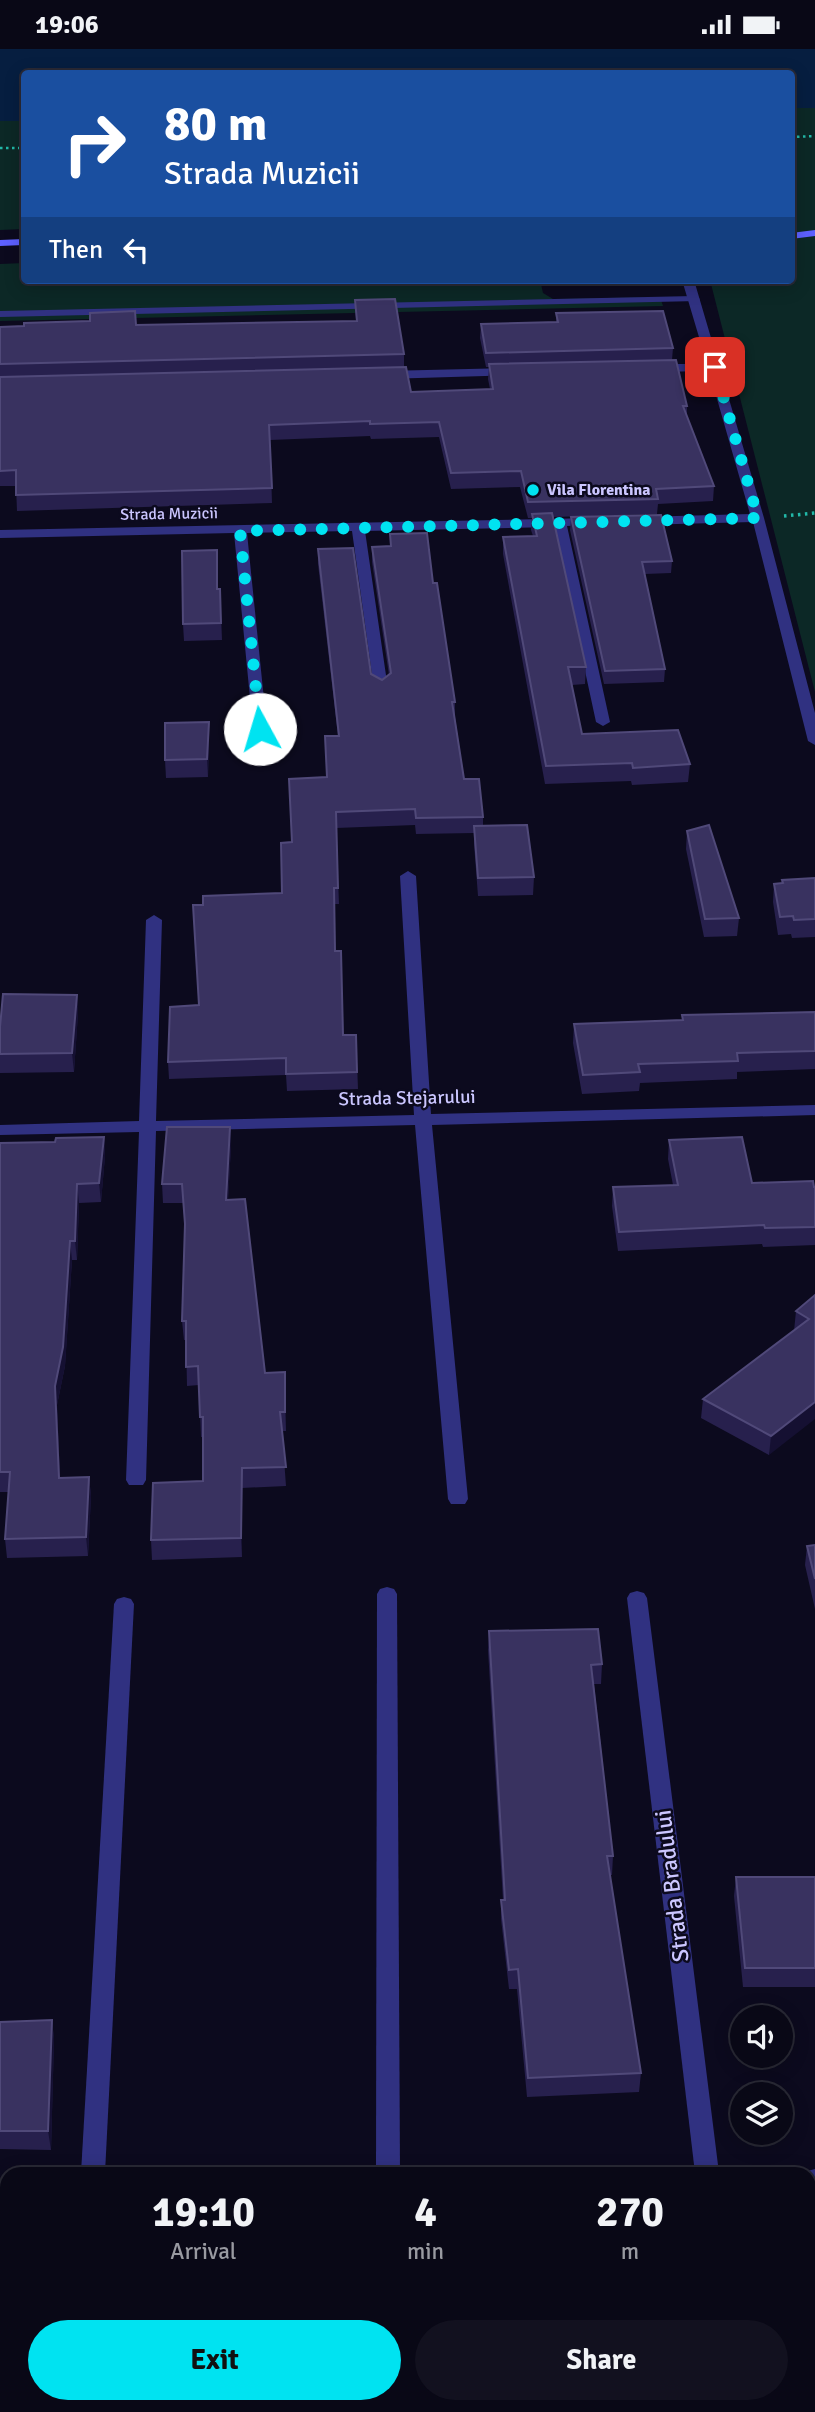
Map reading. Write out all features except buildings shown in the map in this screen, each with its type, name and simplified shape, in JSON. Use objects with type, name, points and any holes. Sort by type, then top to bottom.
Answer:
[{"type":"main road","points":[[795,230],[815,232]]},
{"type":"main road","points":[[795,235],[815,232]]},
{"type":"main road","points":[[0,243],[21,242]]},
{"type":"street","points":[[689,284],[758,518],[815,741]]},
{"type":"street","points":[[0,314],[694,299]]},
{"type":"street","points":[[646,369],[715,367]]},
{"type":"street","points":[[371,376],[522,372]]},
{"type":"street","name":"Strada Muzicii","points":[[0,534],[358,529],[758,518]]},
{"type":"street","points":[[560,523],[603,722]]},
{"type":"street","points":[[358,529],[382,689]]},
{"type":"street","points":[[240,531],[260,729]]},
{"type":"street","points":[[408,876],[424,1119],[458,1499]]},
{"type":"street","points":[[136,1480],[154,920]]},
{"type":"street","name":"Strada Stejarului","points":[[0,1130],[815,1110]]},
{"type":"street","points":[[387,1594],[388,2167]]},
{"type":"street","name":"Strada Bradului","points":[[636,1598],[706,2167]]},
{"type":"street","points":[[93,2167],[124,1604]]},
{"type":"path","points":[[795,137],[815,137]]},
{"type":"path","points":[[0,148],[21,148]]},
{"type":"green space","points":[[795,108],[815,108],[815,692],[711,284],[795,284]]},
{"type":"green space","points":[[0,121],[21,121],[21,229],[0,230]]},
{"type":"green space","points":[[21,263],[21,284],[541,284],[543,293],[553,299],[660,297],[663,306],[0,321],[0,264]]},
{"type":"water","points":[[0,49],[815,49],[815,108],[795,108],[795,70],[21,70],[21,121],[0,121]]},
{"type":"place","name":"Vila Florentina","points":[[533,490]]},
{"type":"route","points":[[260,729],[240,531],[758,518],[715,367]]}]
